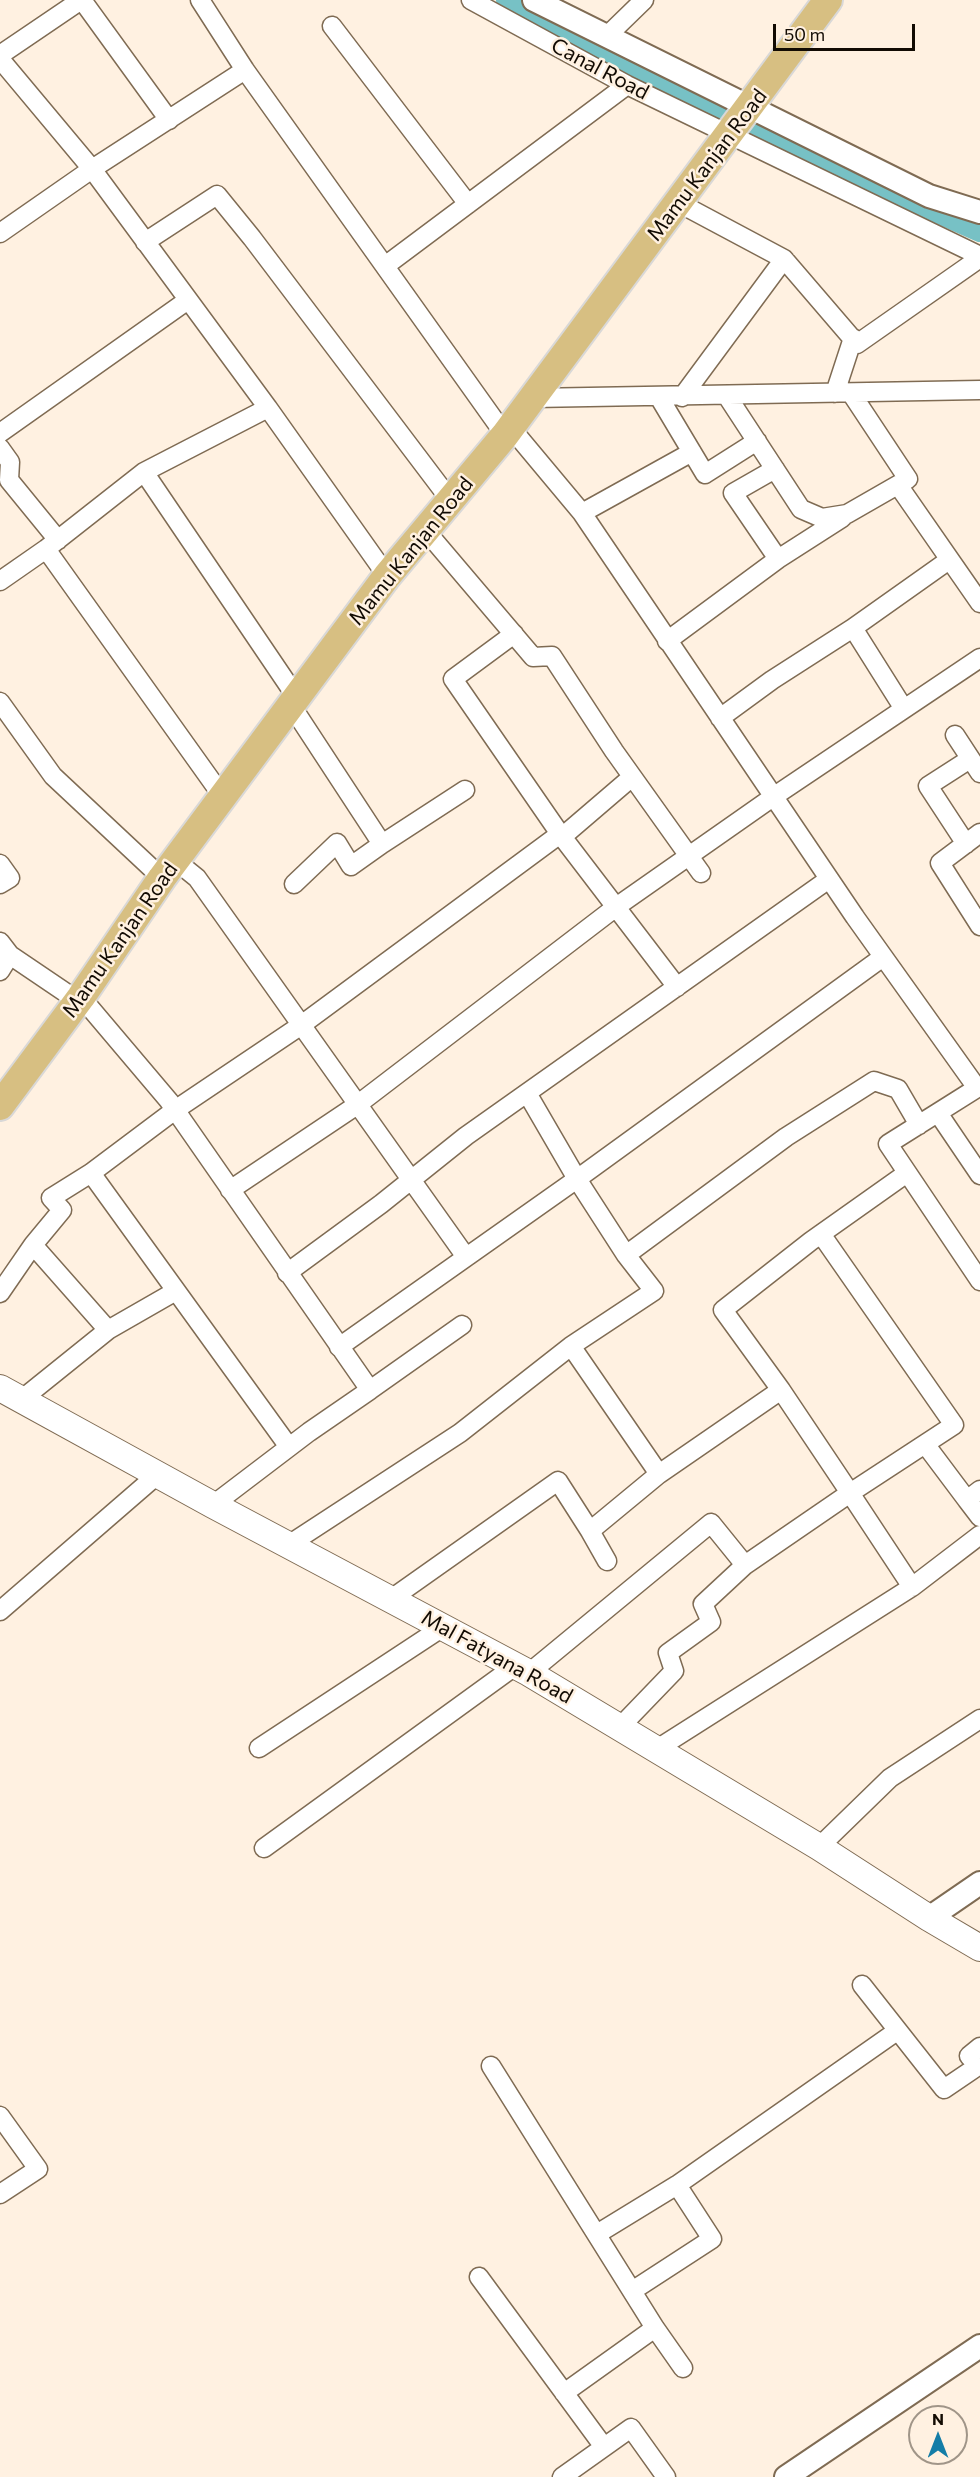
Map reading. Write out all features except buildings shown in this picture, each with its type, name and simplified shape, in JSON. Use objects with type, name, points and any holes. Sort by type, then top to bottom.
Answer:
[{"type":"main road","name":"Mamu Kanjan Road","points":[[0,1106],[79,999],[169,869],[387,576],[508,432],[749,110],[828,0]]},
{"type":"main road","name":"Mal Fatyana Road","points":[[11,1394],[157,1475],[522,1669],[621,1726],[980,1948]]},
{"type":"street","points":[[169,120],[82,0],[0,57],[92,169],[268,408],[387,576]]},
{"type":"street","points":[[200,0],[245,70],[384,266],[508,432],[582,513],[773,797],[977,1088],[888,1144],[980,1281]]},
{"type":"street","name":"Canal Road","points":[[471,0],[627,85],[980,257]]},
{"type":"street","name":"Canal Road","points":[[534,0],[749,110],[929,196],[980,212]]},
{"type":"street","points":[[607,36],[644,0]]},
{"type":"street","points":[[332,26],[468,204]]},
{"type":"street","points":[[0,232],[92,169],[245,70]]},
{"type":"street","points":[[384,266],[627,85]]},
{"type":"street","points":[[145,242],[217,195],[451,501]]},
{"type":"street","points":[[679,203],[784,259],[857,344],[980,257]]},
{"type":"street","points":[[682,397],[784,259]]},
{"type":"street","points":[[0,434],[188,300]]},
{"type":"street","points":[[667,641],[778,559],[908,479],[843,393],[853,338]]},
{"type":"street","points":[[533,398],[727,396],[979,388]]},
{"type":"street","points":[[727,396],[801,509],[822,518],[848,514]]},
{"type":"street","points":[[659,397],[705,474],[757,441]]},
{"type":"street","points":[[0,581],[52,544],[144,472],[268,408]]},
{"type":"street","points":[[0,448],[10,462],[9,480],[223,797]]},
{"type":"street","points":[[582,513],[692,452]]},
{"type":"street","points":[[775,469],[733,493],[778,559]]},
{"type":"street","points":[[144,472],[294,701],[382,844]]},
{"type":"street","points":[[898,485],[980,603]]},
{"type":"street","points":[[426,531],[533,657],[552,656],[632,777],[701,873]]},
{"type":"street","points":[[720,718],[772,680],[854,628],[949,560]]},
{"type":"street","points":[[854,628],[904,709]]},
{"type":"street","points":[[514,634],[453,679],[561,835],[677,987]]},
{"type":"street","points":[[230,1190],[357,1105],[616,907],[773,797],[980,658]]},
{"type":"street","points":[[0,702],[53,776],[169,869],[196,878],[466,1257]]},
{"type":"street","points":[[955,735],[975,766],[928,786],[973,838],[940,863],[980,926]]},
{"type":"street","points":[[0,1293],[33,1245],[62,1210],[51,1198],[91,1173],[175,1110],[300,1026],[561,835],[632,777]]},
{"type":"street","points":[[294,884],[336,843],[351,866],[465,790]]},
{"type":"street","points":[[0,864],[10,878],[0,884]]},
{"type":"street","points":[[287,1273],[466,1136],[830,879]]},
{"type":"street","points":[[0,971],[5,949],[79,999],[175,1110],[370,1390]]},
{"type":"street","points":[[339,1347],[577,1179],[883,957]]},
{"type":"street","points":[[626,1255],[786,1137],[874,1081],[898,1089],[919,1125]]},
{"type":"street","points":[[290,1544],[460,1433],[571,1346],[654,1291],[626,1255],[577,1179],[527,1093]]},
{"type":"street","points":[[938,1113],[980,1175]]},
{"type":"street","points":[[91,1173],[289,1447]]},
{"type":"street","points":[[907,1173],[821,1234],[723,1310],[781,1390],[912,1587]]},
{"type":"street","points":[[621,1726],[674,1671],[668,1653],[711,1622],[703,1604],[745,1565],[954,1425],[821,1234]]},
{"type":"street","points":[[33,1245],[108,1330]]},
{"type":"street","points":[[11,1394],[108,1330],[176,1291]]},
{"type":"street","points":[[213,1505],[289,1447],[462,1325]]},
{"type":"street","points":[[571,1346],[659,1474]]},
{"type":"street","points":[[590,1531],[659,1474],[781,1390]]},
{"type":"street","points":[[925,1444],[974,1495],[980,1517]]},
{"type":"street","points":[[0,1611],[157,1475]]},
{"type":"street","points":[[391,1599],[558,1481],[607,1561]]},
{"type":"street","points":[[264,1848],[522,1669],[711,1523],[745,1565]]},
{"type":"street","points":[[657,1749],[912,1587],[980,1535]]},
{"type":"street","points":[[259,1748],[443,1627]]},
{"type":"street","points":[[819,1847],[890,1778],[980,1719]]},
{"type":"street","points":[[929,1918],[980,1883]]},
{"type":"street","points":[[862,1985],[944,2089],[978,2066],[969,2056],[980,2047]]},
{"type":"street","points":[[597,2234],[677,2185],[897,2031]]},
{"type":"street","points":[[491,2066],[655,2328],[683,2368]]},
{"type":"street","points":[[0,2116],[38,2169],[0,2194]]},
{"type":"street","points":[[632,2291],[712,2239],[677,2185]]},
{"type":"street","points":[[479,2277],[604,2447]]},
{"type":"street","points":[[564,2393],[655,2328]]},
{"type":"street","points":[[786,2477],[980,2346]]},
{"type":"street","points":[[562,2477],[631,2428],[666,2477]]},
{"type":"waterway","points":[[506,0],[803,154],[980,232]]}]
